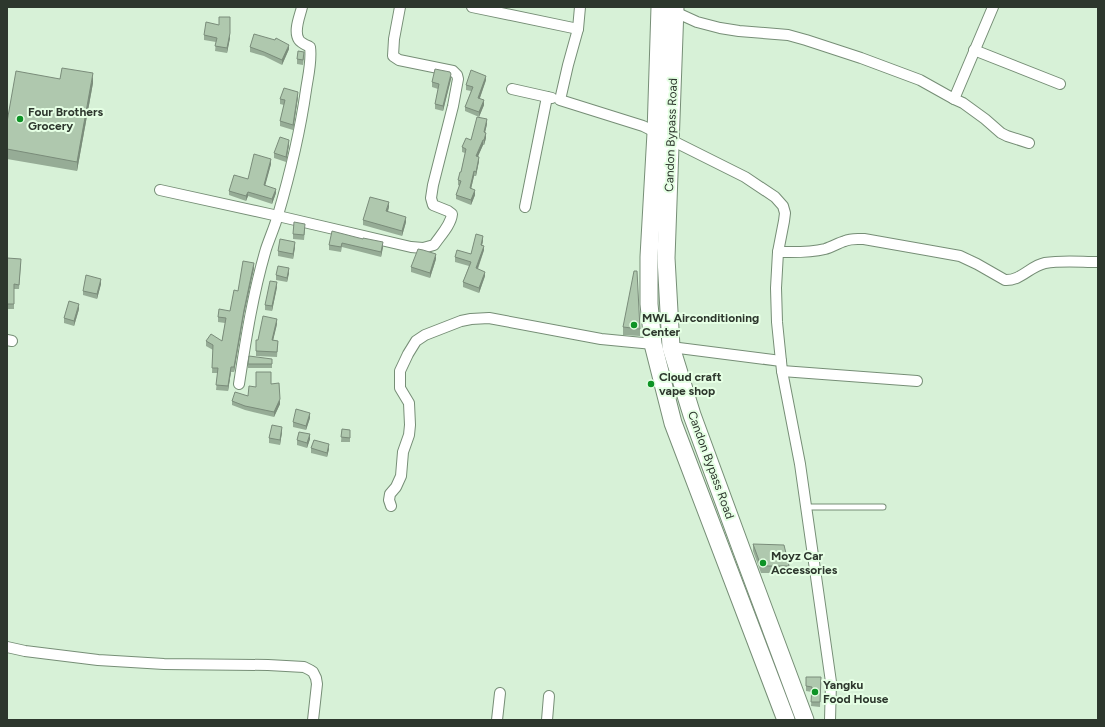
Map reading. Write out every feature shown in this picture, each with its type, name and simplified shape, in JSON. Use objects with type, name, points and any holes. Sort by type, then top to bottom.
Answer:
[{"type":"highway","name":"Candon Bypass Road","points":[[670,8],[656,133],[648,257],[649,304],[653,344],[673,423],[786,720]]},
{"type":"highway","name":"Candon Bypass Road","points":[[670,8],[671,141],[666,258],[671,347],[692,415],[805,720]]},
{"type":"highway","points":[[725,558],[742,551]]},
{"type":"street","points":[[239,384],[248,328],[266,249],[278,216],[303,113],[311,59],[310,47],[300,41],[297,34],[297,27],[302,7]]},
{"type":"street","points":[[160,190],[411,247],[422,248],[434,245],[450,220],[452,214],[433,205],[431,198],[453,106],[457,75],[453,70],[399,60],[393,56],[394,39],[400,7]]},
{"type":"street","points":[[472,7],[578,29]]},
{"type":"street","points":[[560,100],[578,29],[580,7]]},
{"type":"street","points":[[954,99],[993,7]]},
{"type":"street","points":[[670,8],[697,22],[720,28],[788,35],[806,40],[861,58],[920,80],[963,103],[1001,133],[1029,143]]},
{"type":"street","points":[[974,50],[1060,84]]},
{"type":"street","points":[[512,89],[560,100],[643,126],[744,177],[775,197],[783,206],[785,213],[778,252],[776,288],[776,308],[781,366],[800,464],[831,682],[830,720]]},
{"type":"street","points":[[525,207],[547,97]]},
{"type":"street","points":[[778,252],[810,252],[830,248],[845,240],[864,239],[960,256],[1005,280],[1017,278],[1035,266],[1044,263],[1098,262]]},
{"type":"street","points":[[391,506],[389,500],[390,494],[396,487],[401,476],[403,452],[409,435],[410,425],[409,403],[400,388],[400,371],[416,341],[426,335],[461,321],[475,318],[490,318],[601,339],[653,344]]},
{"type":"street","points":[[671,347],[781,366],[917,382]]},
{"type":"street","points":[[7,648],[98,660],[164,664],[268,665],[304,667],[313,672],[316,678],[317,684],[313,720]]},
{"type":"street","points":[[497,720],[500,693]]},
{"type":"street","points":[[547,720],[549,696]]},
{"type":"lane","points":[[805,507],[883,507]]},
{"type":"building","points":[[219,17],[230,17],[230,33],[227,48],[215,46],[217,38],[204,35],[206,22],[219,25]]},
{"type":"building","points":[[254,34],[275,40],[276,38],[289,45],[282,60],[250,47]]},
{"type":"building","points":[[298,51],[304,52],[303,60],[297,59]]},
{"type":"building","points":[[62,68],[93,73],[77,162],[7,149],[7,122],[16,71],[60,79]]},
{"type":"building","points":[[435,69],[450,72],[451,74],[443,106],[435,104],[439,84],[432,82]]},
{"type":"building","points":[[471,70],[486,76],[478,98],[484,100],[479,112],[465,107],[473,87],[466,85]]},
{"type":"building","points":[[284,88],[298,92],[293,125],[280,121],[285,100],[280,99]]},
{"type":"building","points":[[477,117],[487,119],[484,132],[486,133],[476,156],[479,157],[476,172],[474,171],[470,188],[475,190],[471,200],[456,195],[461,181],[458,180],[466,149],[462,147],[466,138],[471,140]]},
{"type":"building","points":[[280,137],[289,140],[286,157],[274,153]]},
{"type":"building","points":[[254,154],[271,159],[264,185],[276,189],[272,199],[248,192],[246,196],[229,191],[234,175],[248,179]]},
{"type":"building","points":[[370,197],[389,202],[386,211],[406,217],[402,231],[363,220]]},
{"type":"building","points":[[294,222],[305,224],[304,235],[293,234]]},
{"type":"building","points":[[332,231],[363,239],[383,242],[381,252],[342,243],[341,247],[329,245]]},
{"type":"building","points":[[476,234],[483,236],[481,245],[484,246],[476,268],[485,272],[479,288],[463,282],[471,262],[455,257],[457,250],[471,254]]},
{"type":"building","points":[[280,239],[295,242],[293,254],[278,251]]},
{"type":"building","points":[[418,249],[436,254],[430,273],[411,267]]},
{"type":"building","points":[[7,258],[21,259],[19,285],[14,284],[14,304],[7,304]]},
{"type":"building","points":[[243,261],[254,263],[234,367],[231,367],[228,386],[216,385],[218,368],[212,368],[213,345],[206,341],[211,334],[222,341],[226,318],[218,317],[219,309],[230,311],[234,290],[238,291]]},
{"type":"building","points":[[278,266],[289,268],[287,278],[276,275]]},
{"type":"building","points":[[634,271],[637,271],[640,329],[623,327]]},
{"type":"building","points":[[86,275],[101,279],[97,294],[83,291]]},
{"type":"building","points":[[270,281],[277,282],[272,306],[265,305]]},
{"type":"building","points":[[69,301],[79,304],[74,321],[64,318]]},
{"type":"building","points":[[263,316],[277,319],[272,340],[278,341],[277,352],[256,351],[256,340],[258,340]]},
{"type":"building","points":[[249,356],[272,359],[272,364],[248,364]]},
{"type":"building","points":[[256,372],[271,372],[271,384],[279,383],[280,399],[274,412],[245,406],[232,401],[235,392],[248,396],[249,386],[256,387]]},
{"type":"building","points":[[296,409],[310,413],[306,426],[293,422]]},
{"type":"building","points":[[272,425],[282,427],[280,440],[269,438]]},
{"type":"building","points":[[342,429],[350,430],[350,438],[341,437]]},
{"type":"building","points":[[299,432],[310,434],[307,443],[297,440]]},
{"type":"building","points":[[314,440],[329,444],[327,453],[311,448]]},
{"type":"building","points":[[753,544],[784,545],[789,566],[761,566]]},
{"type":"building","points":[[806,677],[821,677],[820,702],[811,702],[812,687],[806,686]]},
{"type":"place","name":"Four Brothers Grocery","points":[[20,119]]},
{"type":"place","name":"MWL Airconditioning Center","points":[[634,325]]},
{"type":"place","name":"Cloud craft vape shop","points":[[651,384]]},
{"type":"place","name":"Moyz Car Accessories","points":[[763,563]]},
{"type":"place","name":"Yangku Food House","points":[[815,692]]}]
